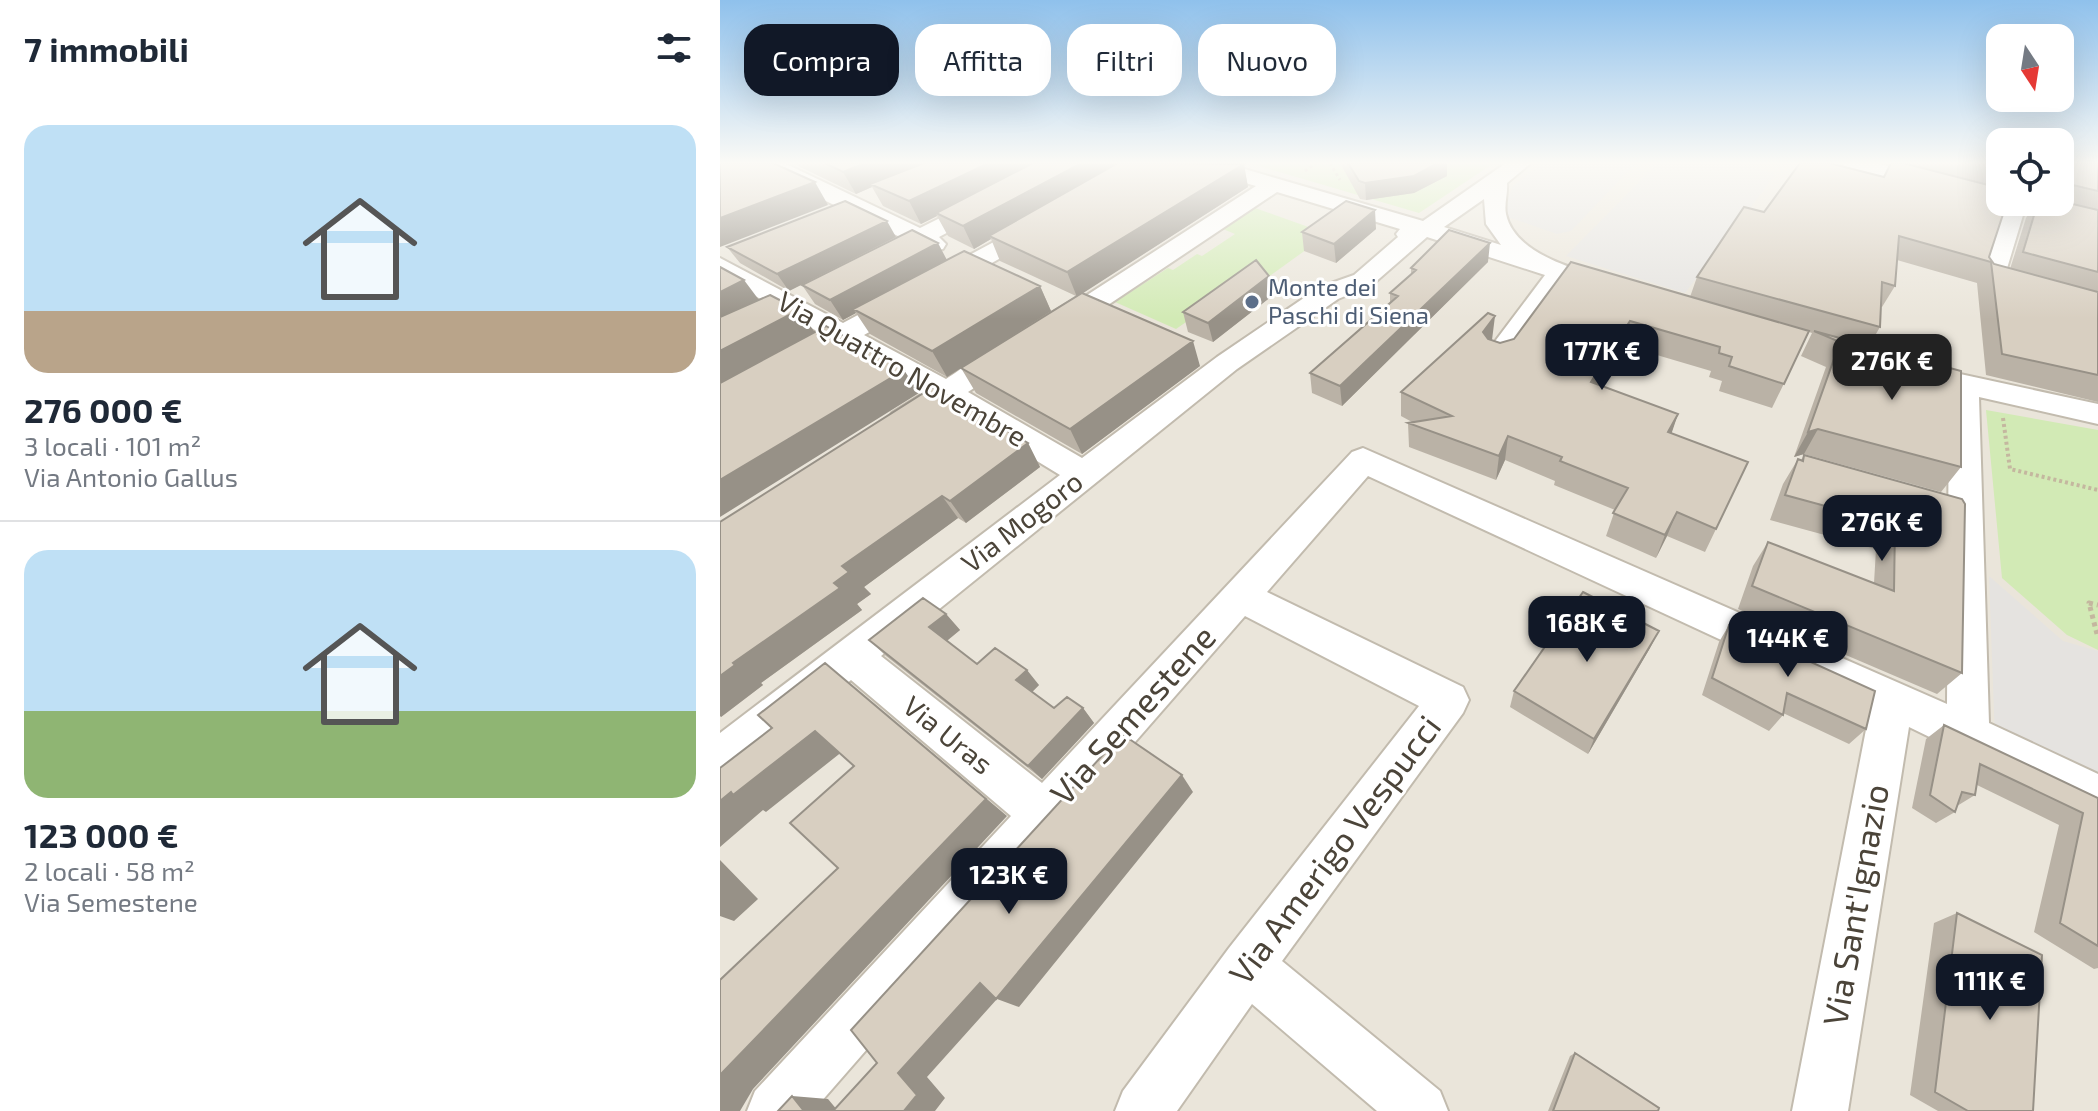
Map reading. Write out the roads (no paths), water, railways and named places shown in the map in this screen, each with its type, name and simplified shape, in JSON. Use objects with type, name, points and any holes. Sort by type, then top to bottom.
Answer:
[{"type":"street","points":[[827,217],[833,215]]},
{"type":"street","points":[[871,215],[1000,274]]},
{"type":"street","points":[[855,271],[965,215]]},
{"type":"street","points":[[720,402],[1060,215]]},
{"type":"street","points":[[880,435],[1031,339],[1096,309],[1230,215]]},
{"type":"street","points":[[1374,215],[1630,294]]},
{"type":"street","name":"Via Mogoro","points":[[720,759],[1083,474],[1213,357],[1329,293],[1363,280],[1422,229],[1444,215]]},
{"type":"street","points":[[1494,215],[1498,226],[1544,267]]},
{"type":"street","points":[[2008,216],[1991,279],[2098,309]]},
{"type":"street","name":"Via Quattro Novembre","points":[[724,259],[779,309],[844,333],[1083,474]]},
{"type":"street","points":[[1498,356],[1544,267]]},
{"type":"street","points":[[779,309],[816,291]]},
{"type":"street","points":[[1051,298],[1096,309]]},
{"type":"street","points":[[1888,367],[2098,414]]},
{"type":"street","points":[[1964,386],[1951,510],[1968,736]]},
{"type":"street","name":"Via Semestene","points":[[775,1111],[1363,460],[1893,699]]},
{"type":"street","name":"Via Amerigo Vespucci","points":[[1143,1111],[1247,966],[1448,700],[1240,596]]},
{"type":"street","name":"Via Uras","points":[[851,656],[1044,814]]},
{"type":"street","points":[[1893,699],[2098,797]]},
{"type":"street","name":"Via Sant'Ignazio","points":[[1820,1111],[1893,699]]},
{"type":"street","points":[[1247,966],[1420,1111]]},
{"type":"place","name":"Monte dei Paschi di Siena","points":[[1252,302]]}]
